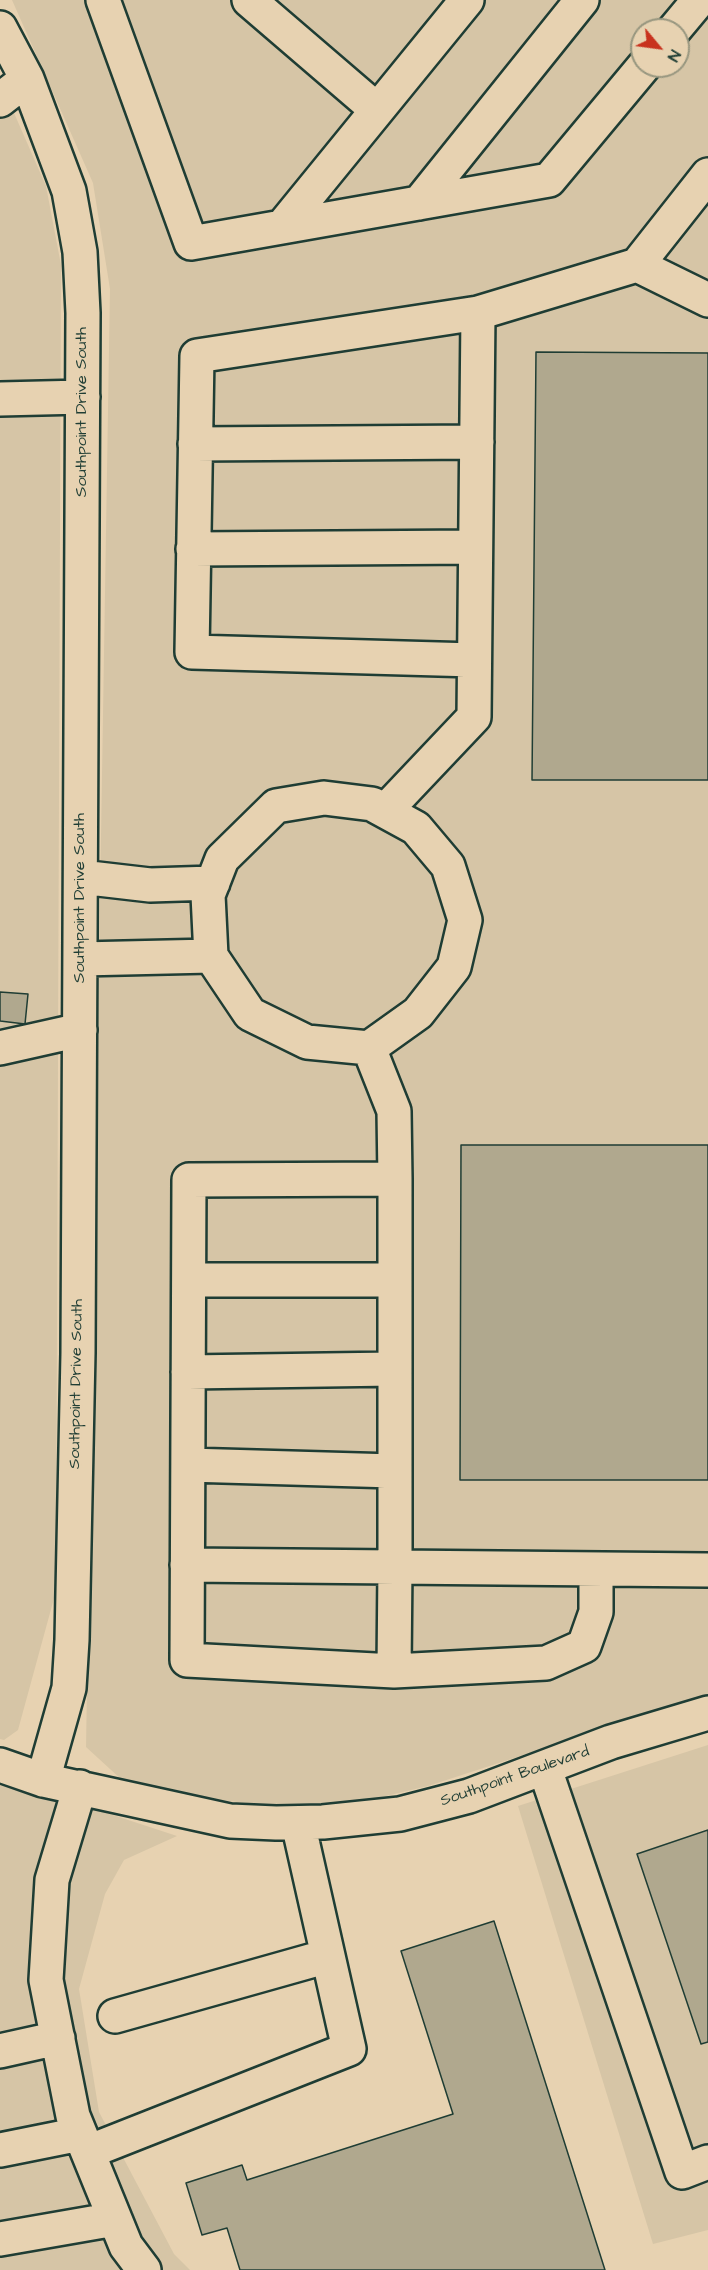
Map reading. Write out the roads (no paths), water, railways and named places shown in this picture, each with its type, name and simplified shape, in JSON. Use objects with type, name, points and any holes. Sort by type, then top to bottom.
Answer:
[{"type":"street","points":[[103,0],[191,243],[549,180],[634,78]]},
{"type":"street","points":[[249,0],[377,110]]},
{"type":"street","points":[[282,227],[467,0]]},
{"type":"street","points":[[418,203],[582,0]]},
{"type":"street","points":[[684,18],[699,0]]},
{"type":"street","name":"Southpoint Drive South","points":[[0,28],[27,79],[69,191],[80,252],[84,313],[79,1341],[72,1640],[69,1689],[43,1780]]},
{"type":"street","points":[[0,100],[27,79]]},
{"type":"street","points":[[474,660],[192,652],[197,356],[478,313],[637,264],[708,176]]},
{"type":"street","points":[[637,264],[708,300]]},
{"type":"street","points":[[385,812],[474,717],[478,313]]},
{"type":"street","points":[[0,399],[83,397]]},
{"type":"street","points":[[195,444],[477,442]]},
{"type":"street","points":[[194,549],[475,547]]},
{"type":"street","points":[[324,798],[372,804],[385,812],[416,828],[448,866],[465,920],[454,967],[418,1013],[369,1048],[307,1042],[250,1014],[211,956],[208,895],[222,859],[276,806],[324,798]]},
{"type":"street","points":[[81,877],[150,885],[213,883]]},
{"type":"street","points":[[81,959],[211,956]]},
{"type":"street","points":[[0,1048],[80,1030]]},
{"type":"street","points":[[369,1048],[394,1111],[394,1671]]},
{"type":"street","points":[[395,1179],[189,1180],[187,1660],[394,1671],[546,1663],[584,1646],[596,1612],[596,1569]]},
{"type":"street","points":[[189,1280],[394,1280]]},
{"type":"street","points":[[188,1372],[394,1369]]},
{"type":"street","points":[[188,1465],[394,1472]]},
{"type":"street","points":[[187,1565],[708,1570]]},
{"type":"street","name":"Southpoint Boulevard","points":[[0,1765],[43,1780],[230,1821],[323,1822],[400,1814],[469,1796],[611,1742],[708,1713]]},
{"type":"street","points":[[545,1769],[682,2172],[708,2162]]},
{"type":"street","points":[[80,1787],[52,1880],[46,1980],[73,2116],[126,2246],[144,2270]]},
{"type":"street","points":[[0,2150],[84,2143],[349,2049],[298,1823]]},
{"type":"street","points":[[115,2016],[328,1956]]},
{"type":"street","points":[[0,2051],[58,2038]]},
{"type":"street","points":[[0,2239],[115,2219]]}]
